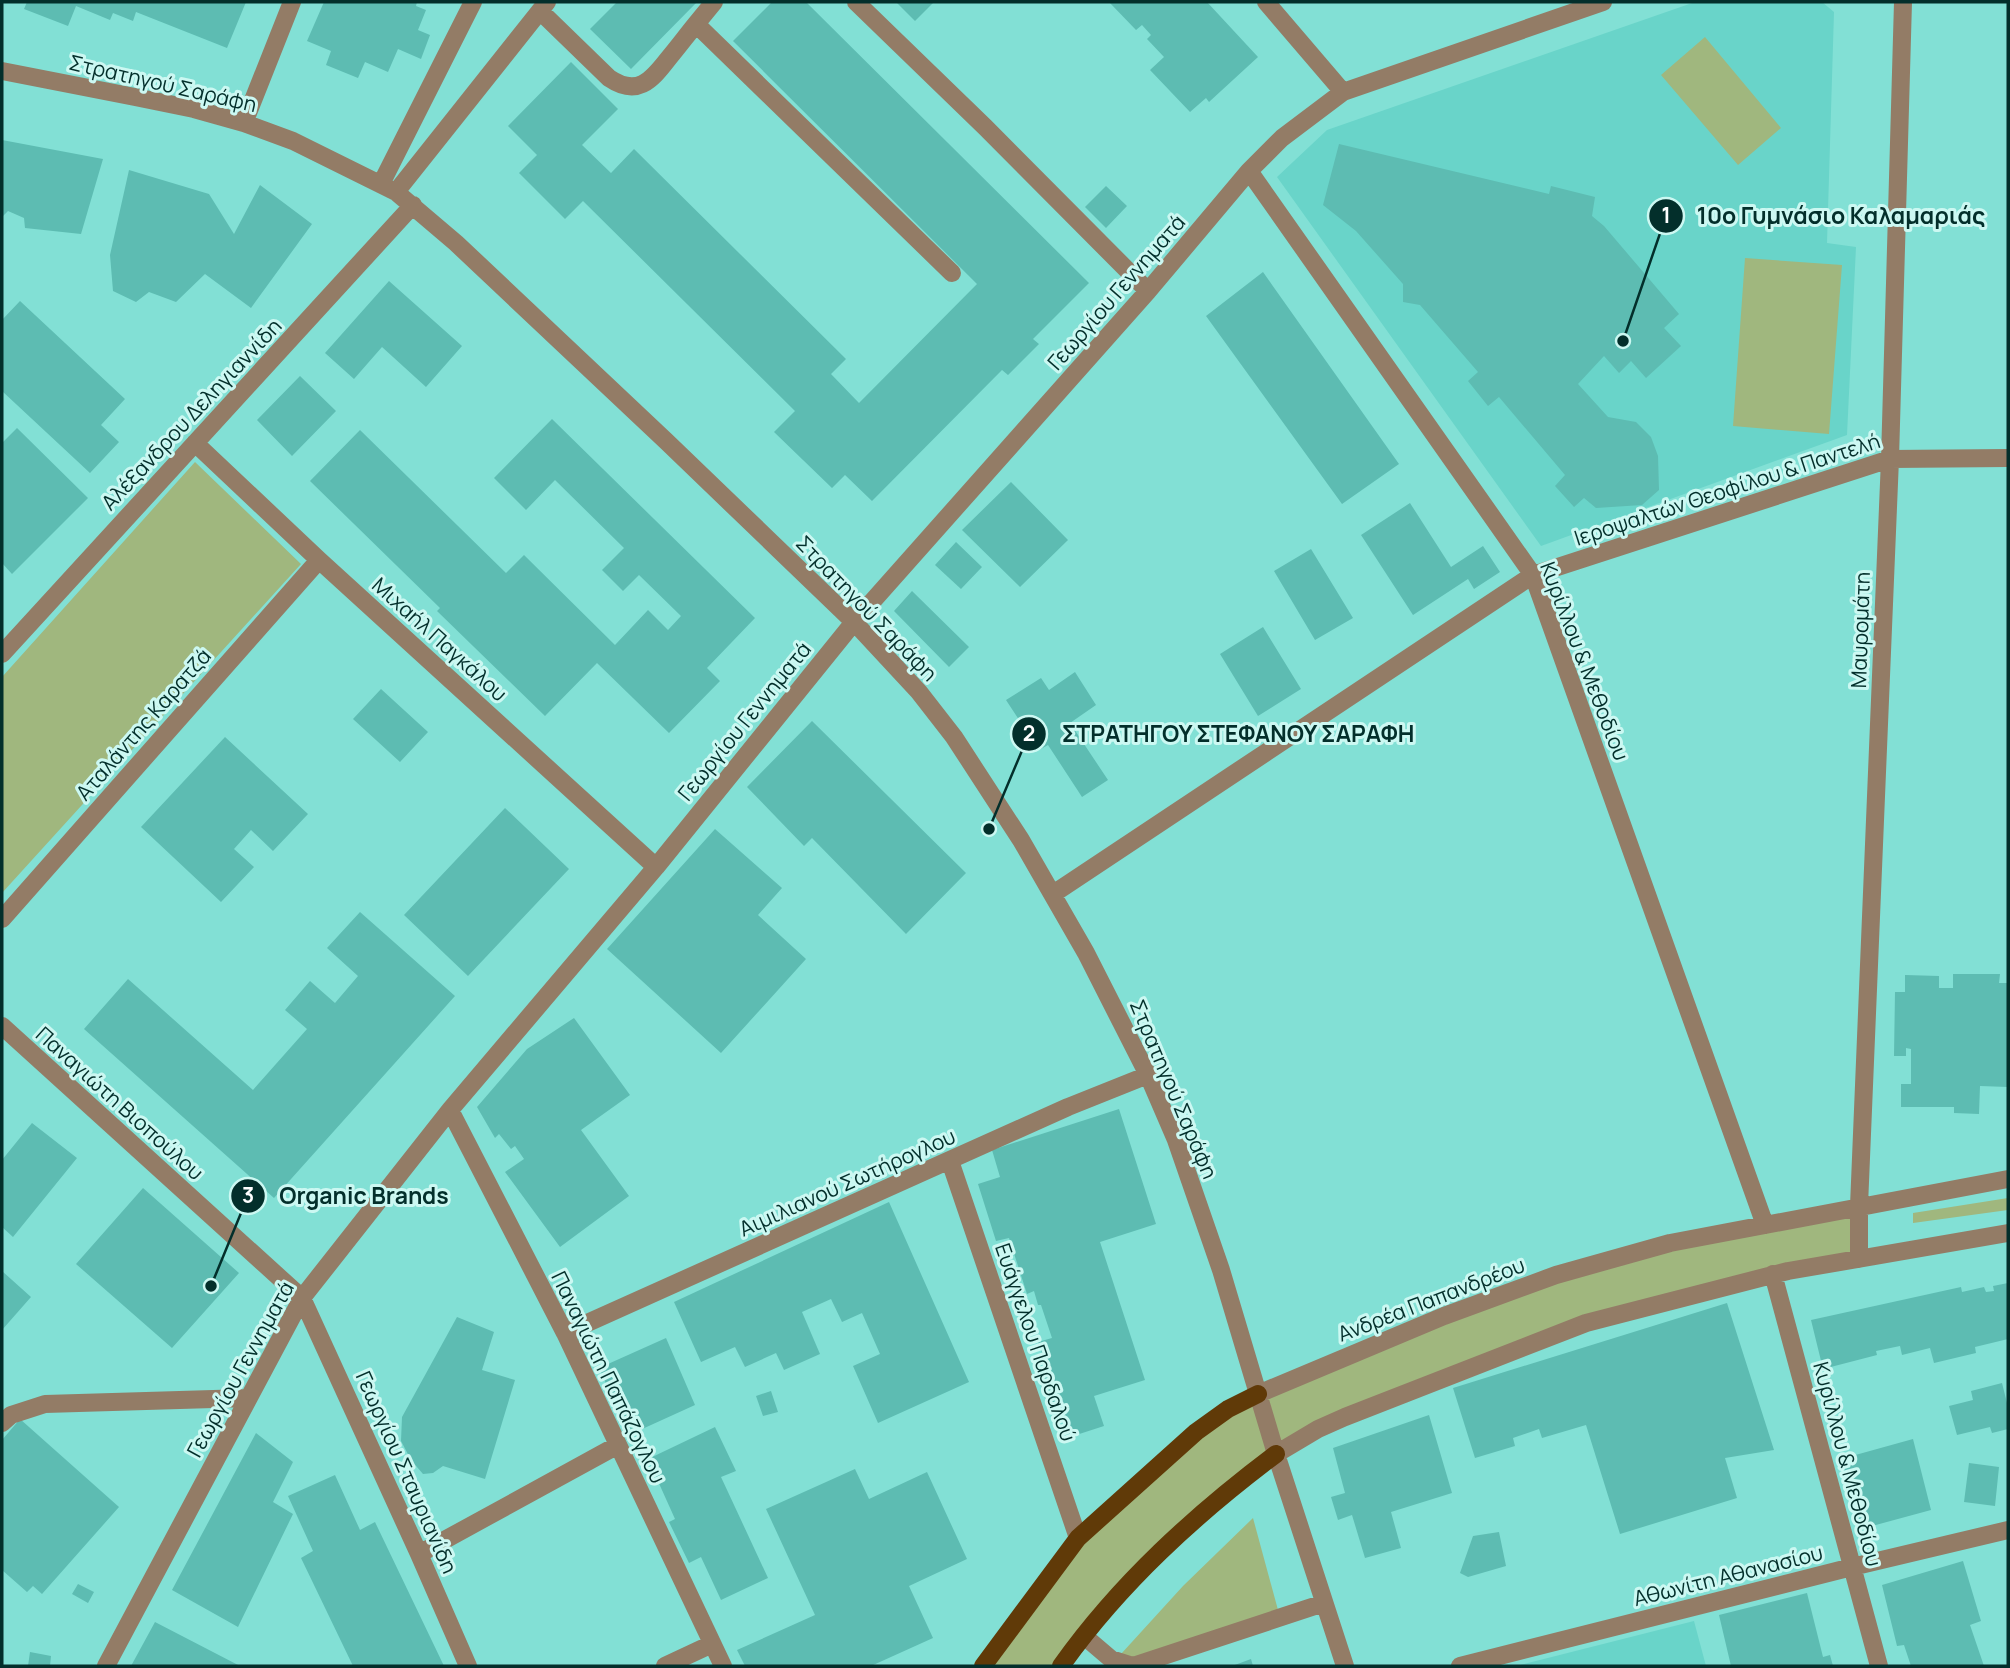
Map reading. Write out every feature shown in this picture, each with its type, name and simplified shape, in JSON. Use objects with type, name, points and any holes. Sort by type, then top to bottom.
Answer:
[{"type":"main road","name":"Ανδρέα Παπανδρέου","points":[[982,1666],[1078,1538],[1196,1433],[1228,1409],[1258,1394]]},
{"type":"main road","points":[[1061,1666],[1110,1604],[1165,1545],[1220,1497],[1276,1454]]},
{"type":"street","points":[[244,123],[292,2]]},
{"type":"street","points":[[389,188],[473,2]]},
{"type":"street","points":[[389,188],[543,6],[610,78],[620,85],[631,87],[644,84],[653,78],[714,2]]},
{"type":"street","points":[[856,2],[1148,291]]},
{"type":"street","points":[[1266,2],[1343,92]]},
{"type":"street","name":"Γεωργίου Γεννηματά","points":[[106,1666],[302,1298],[450,1110],[656,867],[854,622],[1148,291],[1249,171],[1282,138],[1343,92],[1603,2]]},
{"type":"street","name":"Μαυρομάτη","points":[[1859,1259],[1890,459],[1903,2]]},
{"type":"street","points":[[696,24],[952,273]]},
{"type":"street","name":"Στρατηγού Σαράφη","points":[[2,71],[135,97],[244,123],[293,141],[389,188],[413,205],[533,314],[854,622],[919,692],[954,737],[1053,894],[1110,998],[1147,1074],[1175,1140],[1221,1269],[1276,1454],[1345,1666]]},
{"type":"street","name":"Κυρίλλου & Μεθοδίου","points":[[1249,171],[1533,575],[1765,1225]]},
{"type":"street","name":"Αλέξανδρου Δεληγιαννίδη","points":[[2,654],[413,205]]},
{"type":"street","name":"Μιχαήλ Παγκάλου","points":[[195,443],[319,560],[656,867]]},
{"type":"street","name":"Ιεροψαλτών Θεοφίλου & Παντελή","points":[[1053,894],[1533,575],[1890,459],[2008,458]]},
{"type":"street","name":"Αταλάντης Καρατζά","points":[[2,919],[319,560]]},
{"type":"street","name":"Παναγιώτη Βιοπούλου","points":[[2,1026],[302,1298]]},
{"type":"street","name":"Αιμιλιανού Σωτήρογλου","points":[[565,1333],[1147,1074]]},
{"type":"street","name":"Παναγιώτη Παπάζογλου","points":[[450,1110],[565,1333],[723,1666]]},
{"type":"street","name":"Ευάγγελου Παρδαλού","points":[[950,1161],[1078,1538]]},
{"type":"street","name":"Ανδρέα Παπανδρέου","points":[[1258,1394],[1444,1316],[1556,1275],[1670,1243],[2008,1179]]},
{"type":"street","points":[[1276,1454],[1318,1429],[1345,1417],[1586,1323],[1773,1275],[2008,1233]]},
{"type":"street","name":"Κυρίλλου & Μεθοδίου","points":[[1773,1275],[1879,1666]]},
{"type":"street","name":"Γεωργίου Σταυριανίδη","points":[[302,1298],[468,1666]]},
{"type":"street","points":[[2,1423],[11,1415],[45,1404],[247,1398]]},
{"type":"street","points":[[419,1554],[618,1444]]},
{"type":"street","name":"Αθωνίτη Αθανασίου","points":[[1460,1666],[2008,1530]]},
{"type":"street","points":[[1084,1636],[1111,1659],[1133,1666],[1324,1603]]},
{"type":"street","points":[[665,1666],[712,1644]]},
{"type":"shaded area","points":[[1695,2],[1822,2],[1834,12],[1827,243],[1856,247],[1847,435],[1541,546],[1277,177],[1327,130]]},
{"type":"shaded area","points":[[1694,1621],[1706,1666],[1516,1666]]},
{"type":"green space","points":[[1705,37],[1781,128],[1738,165],[1661,75]]},
{"type":"green space","points":[[1745,258],[1842,265],[1829,434],[1733,426]]},
{"type":"green space","points":[[195,462],[301,564],[2,893],[2,677]]},
{"type":"green space","points":[[2008,1198],[2008,1210],[1913,1223],[1913,1213]]},
{"type":"green space","points":[[1859,1206],[1859,1259],[1586,1323],[1345,1417],[1220,1497],[1061,1666],[983,1666],[1078,1538],[1228,1409],[1556,1275]]},
{"type":"green space","points":[[1253,1518],[1278,1610],[1133,1658],[1121,1654],[1183,1586]]},
{"type":"building","points":[[27,2],[246,2],[227,48],[136,12],[133,21],[113,13],[110,20],[76,6],[68,26],[24,9]]},
{"type":"building","points":[[324,2],[417,2],[416,6],[426,10],[418,30],[430,35],[421,59],[398,49],[388,72],[365,62],[358,78],[326,65],[331,51],[307,41]]},
{"type":"building","points":[[617,2],[697,2],[631,69],[590,29]]},
{"type":"building","points":[[772,2],[806,2],[1089,283],[1033,339],[1039,344],[1008,375],[1002,370],[872,501],[845,475],[832,488],[774,432],[795,411],[583,201],[565,219],[519,173],[537,155],[508,126],[571,62],[618,109],[582,145],[611,173],[634,149],[846,359],[831,374],[859,403],[977,284],[733,41]]},
{"type":"building","points":[[896,2],[934,2],[915,21]]},
{"type":"building","points":[[1109,2],[1207,2],[1258,57],[1209,102],[1206,98],[1190,112],[1150,70],[1164,57],[1147,39],[1151,35],[1142,25],[1136,30]]},
{"type":"building","points":[[2,140],[103,159],[81,234],[25,228],[24,218],[8,211],[2,217]]},
{"type":"building","points":[[1339,144],[1549,194],[1551,186],[1595,197],[1592,216],[1604,226],[1679,314],[1664,328],[1681,346],[1646,378],[1631,361],[1619,373],[1604,356],[1578,384],[1608,417],[1636,422],[1651,437],[1658,456],[1659,490],[1642,505],[1596,508],[1584,498],[1574,507],[1555,486],[1565,475],[1499,397],[1488,406],[1468,381],[1478,372],[1420,305],[1403,302],[1403,284],[1356,231],[1323,205]]},
{"type":"building","points":[[129,170],[209,194],[234,234],[260,185],[312,224],[251,308],[205,274],[176,302],[149,292],[136,302],[113,291],[110,255]]},
{"type":"building","points":[[1106,186],[1127,206],[1106,228],[1085,207]]},
{"type":"building","points":[[1263,272],[1399,464],[1342,504],[1206,316]]},
{"type":"building","points":[[389,281],[462,346],[426,387],[382,347],[354,379],[325,353]]},
{"type":"building","points":[[20,301],[125,399],[101,425],[119,442],[90,473],[2,391],[2,320]]},
{"type":"building","points":[[300,376],[336,411],[292,456],[257,420]]},
{"type":"building","points":[[552,419],[755,618],[707,668],[720,681],[669,733],[597,663],[545,716],[437,611],[440,608],[310,481],[360,430],[506,573],[524,555],[615,645],[648,610],[668,630],[681,616],[639,575],[623,591],[602,570],[624,548],[555,480],[526,510],[494,478]]},
{"type":"building","points":[[17,428],[88,498],[12,574],[2,563],[2,443]]},
{"type":"building","points":[[1011,482],[1068,540],[1020,587],[962,530]]},
{"type":"building","points":[[1410,503],[1451,567],[1483,546],[1500,572],[1474,589],[1468,579],[1413,615],[1361,535]]},
{"type":"building","points":[[956,542],[982,567],[961,589],[935,565]]},
{"type":"building","points":[[1311,549],[1353,618],[1315,640],[1274,571]]},
{"type":"building","points":[[912,591],[969,647],[949,667],[894,611]]},
{"type":"building","points":[[1263,627],[1301,689],[1258,716],[1220,654]]},
{"type":"building","points":[[1075,672],[1096,705],[1070,723],[1108,780],[1082,797],[1048,745],[1039,750],[1006,700],[1041,678],[1049,690]]},
{"type":"building","points":[[381,689],[428,732],[400,762],[353,719]]},
{"type":"building","points":[[812,721],[966,873],[906,934],[812,838],[804,846],[747,787]]},
{"type":"building","points":[[225,737],[308,814],[273,851],[251,830],[234,849],[254,867],[221,902],[141,827]]},
{"type":"building","points":[[505,808],[569,869],[468,976],[404,915]]},
{"type":"building","points":[[715,829],[782,888],[758,915],[806,959],[721,1053],[607,949]]},
{"type":"building","points":[[360,912],[455,996],[274,1198],[84,1029],[128,979],[253,1090],[307,1029],[285,1010],[310,981],[335,1003],[358,976],[327,948]]},
{"type":"building","points":[[1953,974],[2000,974],[1999,983],[2008,983],[2008,1087],[1980,1086],[1979,1114],[1954,1113],[1954,1107],[1901,1107],[1901,1084],[1911,1084],[1911,1049],[1906,1048],[1906,1056],[1894,1056],[1895,992],[1905,992],[1905,975],[1939,976],[1939,988],[1953,988]]},
{"type":"building","points":[[574,1018],[630,1095],[581,1130],[629,1196],[560,1247],[505,1172],[524,1159],[515,1146],[511,1149],[499,1134],[495,1138],[477,1107],[527,1049]]},
{"type":"building","points":[[1119,1109],[1156,1224],[1100,1242],[1145,1380],[1094,1396],[1104,1426],[1070,1437],[1061,1408],[1049,1411],[1038,1377],[1049,1374],[1038,1342],[1052,1338],[1041,1305],[1038,1305],[1034,1291],[1027,1294],[1009,1238],[996,1241],[978,1184],[1000,1177],[992,1150]]},
{"type":"building","points":[[32,1123],[77,1158],[13,1237],[2,1227],[2,1160]]},
{"type":"building","points":[[143,1188],[239,1273],[172,1348],[76,1264]]},
{"type":"building","points":[[889,1202],[969,1382],[878,1423],[853,1366],[880,1354],[862,1313],[842,1322],[831,1299],[802,1312],[820,1354],[784,1370],[776,1353],[745,1367],[735,1347],[701,1362],[674,1302]]},
{"type":"building","points":[[2,1271],[31,1297],[2,1330]]},
{"type":"building","points":[[2008,1283],[2008,1339],[1975,1347],[1976,1353],[1934,1363],[1930,1348],[1902,1355],[1900,1346],[1823,1369],[1811,1320],[1961,1287],[1962,1292],[1984,1287],[1986,1292],[1994,1291],[1993,1286]]},
{"type":"building","points":[[1727,1303],[1774,1450],[1725,1458],[1737,1498],[1620,1534],[1586,1425],[1542,1438],[1539,1429],[1513,1438],[1515,1446],[1475,1458],[1453,1388]]},
{"type":"building","points":[[457,1317],[494,1332],[482,1370],[515,1380],[485,1479],[443,1466],[433,1473],[423,1474],[411,1460],[401,1441],[402,1417]]},
{"type":"building","points":[[666,1338],[695,1405],[629,1435],[599,1368]]},
{"type":"building","points":[[2002,1383],[2008,1407],[2008,1429],[1992,1433],[1990,1427],[1957,1435],[1949,1406],[1973,1400],[1971,1391]]},
{"type":"building","points":[[771,1391],[778,1412],[763,1416],[756,1396]]},
{"type":"building","points":[[1429,1415],[1452,1493],[1391,1512],[1401,1548],[1365,1558],[1352,1515],[1338,1520],[1331,1497],[1345,1493],[1333,1448]]},
{"type":"building","points":[[20,1419],[119,1507],[42,1594],[33,1586],[27,1592],[2,1570],[2,1440]]},
{"type":"building","points":[[715,1427],[736,1471],[721,1477],[768,1578],[721,1600],[701,1557],[689,1563],[669,1522],[675,1519],[648,1459]]},
{"type":"building","points":[[256,1433],[293,1462],[273,1502],[293,1514],[238,1627],[172,1590]]},
{"type":"building","points":[[1913,1439],[1931,1510],[1861,1529],[1841,1459]]},
{"type":"building","points":[[1969,1463],[1999,1467],[1995,1506],[1964,1502]]},
{"type":"building","points":[[855,1469],[869,1499],[927,1472],[967,1559],[909,1586],[933,1638],[871,1666],[745,1666],[737,1650],[815,1615],[766,1509]]},
{"type":"building","points":[[335,1475],[360,1530],[375,1522],[444,1666],[353,1666],[301,1558],[313,1551],[288,1496]]},
{"type":"building","points":[[1499,1532],[1506,1566],[1468,1577],[1460,1573],[1473,1536]]},
{"type":"building","points":[[1963,1561],[1981,1621],[1970,1625],[1984,1666],[1911,1666],[1904,1645],[1897,1646],[1882,1585]]},
{"type":"building","points":[[78,1584],[94,1592],[88,1603],[72,1594]]},
{"type":"building","points":[[1807,1593],[1823,1657],[1830,1655],[1833,1666],[1731,1666],[1719,1615]]},
{"type":"building","points":[[155,1622],[240,1666],[131,1666]]},
{"type":"building","points":[[30,1652],[51,1656],[50,1666],[28,1666]]},
{"type":"building","points":[[1251,1659],[1253,1666],[1232,1666]]},
{"type":"place","name":"10ο Γυμνάσιο Καλαμαριάς","points":[[1623,341]]},
{"type":"place","name":"ΣΤΡΑΤΗΓΟΥ ΣΤΕΦΑΝΟΥ ΣΑΡΑΦΗ","points":[[989,829]]},
{"type":"place","name":"Organic Brands","points":[[211,1286]]}]
